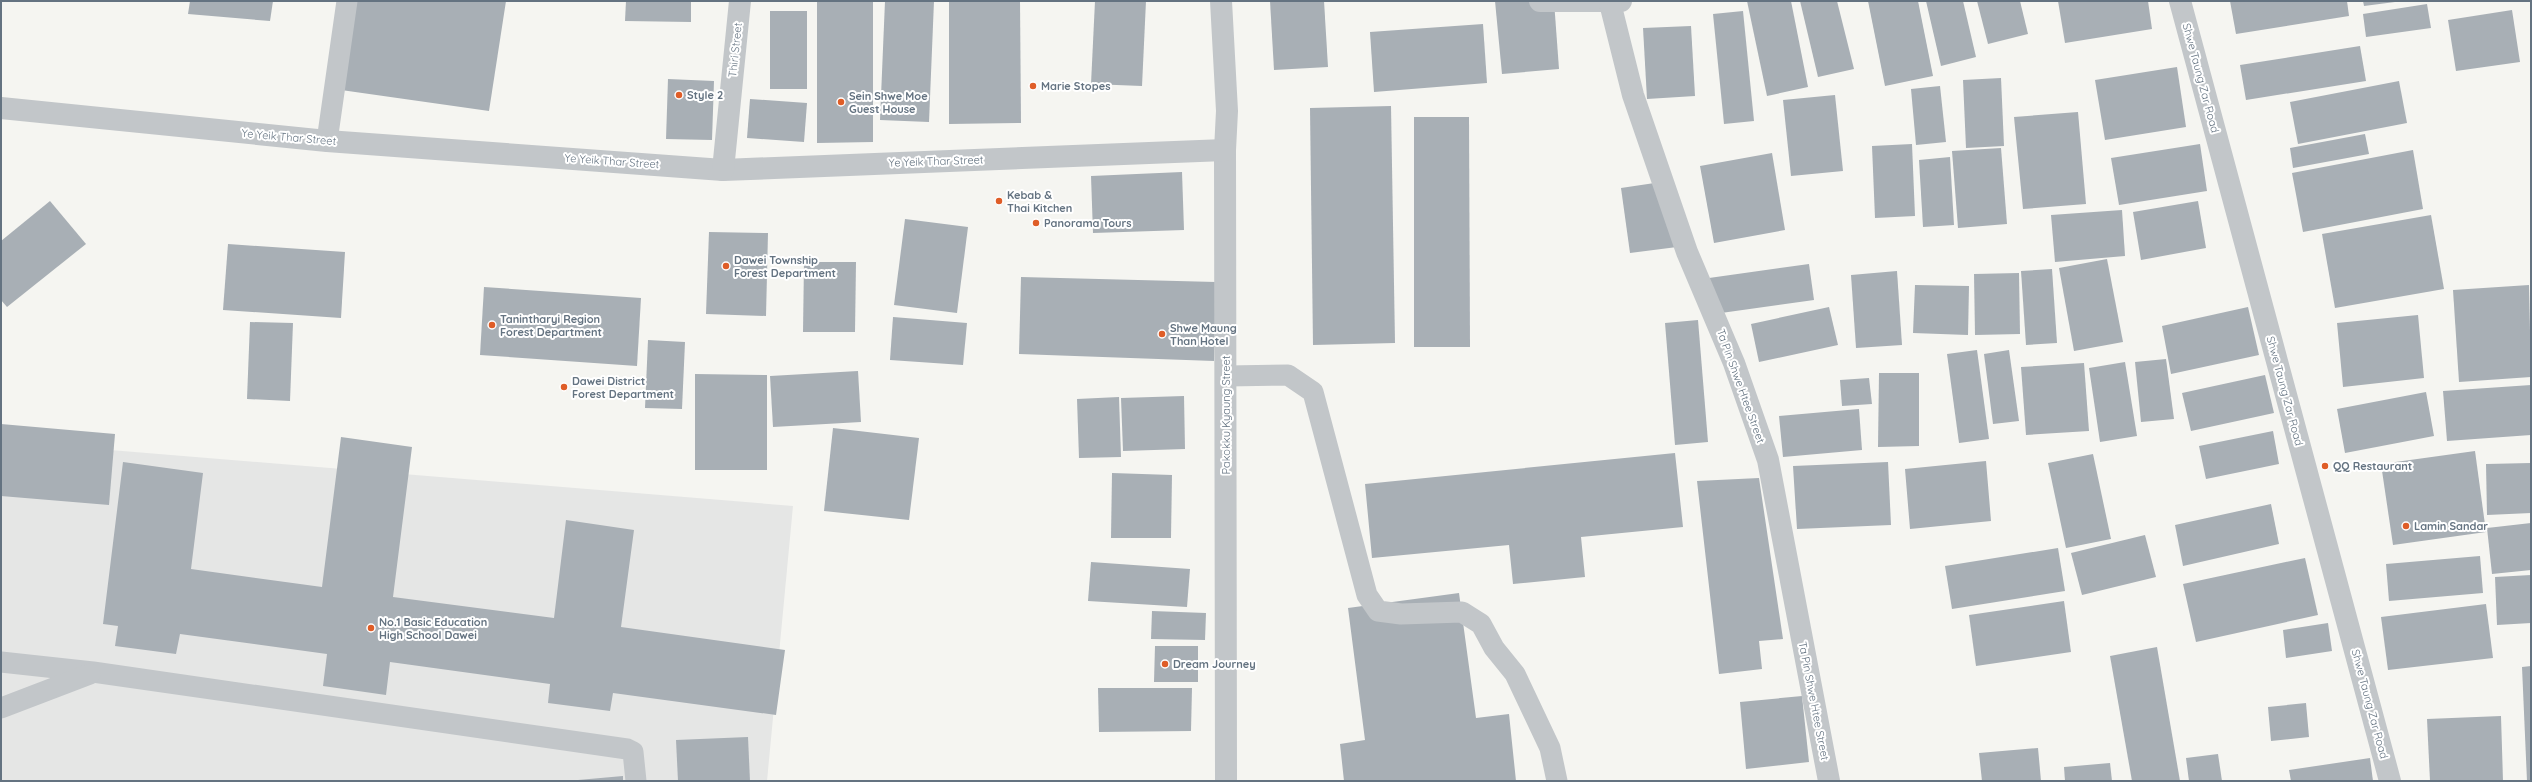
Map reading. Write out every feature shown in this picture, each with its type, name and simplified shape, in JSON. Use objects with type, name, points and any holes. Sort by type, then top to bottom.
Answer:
[{"type":"street","name":"Thiri Street","points":[[723,170],[740,1]]},
{"type":"street","name":"Pakokku Kyaung Street","points":[[1221,1],[1227,111],[1225,150],[1226,781]]},
{"type":"street","points":[[1540,1],[1616,2]]},
{"type":"street","name":"Shwe Taung Zar Road","points":[[2180,1],[2390,781]]},
{"type":"street","name":"Ta Pin Shwe Htee Street","points":[[1616,2],[1633,95],[1687,252],[1734,363],[1768,460],[1829,781]]},
{"type":"street","name":"Ye Yeik Thar Street","points":[[1,108],[327,140],[723,170],[1225,150]]},
{"type":"lane","points":[[327,140],[346,1]]},
{"type":"lane","points":[[1226,376],[1288,375],[1313,392],[1367,595],[1378,611],[1401,614],[1462,612],[1481,624],[1494,648],[1515,674],[1550,748],[1557,781]]},
{"type":"lane","points":[[1,662],[94,672],[627,749],[633,752],[635,758],[636,781]]},
{"type":"lane","points":[[1,708],[94,672]]},
{"type":"shaded area","points":[[1,441],[793,506],[767,781],[1,781]]},
{"type":"building","points":[[190,1],[273,1],[270,21],[188,14]]},
{"type":"building","points":[[340,1],[506,1],[489,111],[327,88]]},
{"type":"building","points":[[626,1],[691,1],[691,22],[625,21]]},
{"type":"building","points":[[817,1],[873,1],[873,142],[817,143]]},
{"type":"building","points":[[885,1],[934,1],[929,122],[880,120]]},
{"type":"building","points":[[949,1],[1020,1],[1021,123],[949,124]]},
{"type":"building","points":[[1095,1],[1146,1],[1142,86],[1091,84]]},
{"type":"building","points":[[1270,1],[1324,1],[1328,67],[1274,70]]},
{"type":"building","points":[[1495,1],[1554,1],[1559,69],[1502,74]]},
{"type":"building","points":[[1747,1],[1791,1],[1808,87],[1767,96]]},
{"type":"building","points":[[1800,1],[1837,1],[1854,69],[1818,77]]},
{"type":"building","points":[[1868,1],[1918,1],[1933,76],[1885,86]]},
{"type":"building","points":[[1926,1],[1963,1],[1976,57],[1941,66]]},
{"type":"building","points":[[1977,1],[2020,1],[2028,34],[1988,44]]},
{"type":"building","points":[[2058,1],[2148,1],[2152,29],[2065,43]]},
{"type":"building","points":[[2230,1],[2347,1],[2349,16],[2236,34]]},
{"type":"building","points":[[2363,1],[2395,1],[2395,2],[2364,6]]},
{"type":"building","points":[[2427,4],[2431,28],[2366,37],[2363,14]]},
{"type":"building","points":[[2512,10],[2520,62],[2456,71],[2448,20]]},
{"type":"building","points":[[770,11],[807,11],[807,89],[770,89]]},
{"type":"building","points":[[1743,11],[1754,121],[1724,124],[1713,14]]},
{"type":"building","points":[[1483,24],[1487,83],[1374,92],[1370,32]]},
{"type":"building","points":[[1691,26],[1695,96],[1647,99],[1643,28]]},
{"type":"building","points":[[2360,46],[2366,81],[2246,100],[2240,65]]},
{"type":"building","points":[[2177,67],[2186,127],[2105,140],[2095,80]]},
{"type":"building","points":[[2001,78],[2004,146],[1966,148],[1963,80]]},
{"type":"building","points":[[668,79],[714,81],[712,140],[666,139]]},
{"type":"building","points":[[2399,81],[2407,123],[2298,144],[2290,102]]},
{"type":"building","points":[[1940,86],[1946,142],[1916,145],[1911,89]]},
{"type":"building","points":[[1835,95],[1843,171],[1791,176],[1783,100]]},
{"type":"building","points":[[750,99],[807,103],[804,142],[747,138]]},
{"type":"building","points":[[1391,106],[1395,343],[1313,345],[1310,108]]},
{"type":"building","points":[[2078,112],[2086,204],[2023,209],[2014,117]]},
{"type":"building","points":[[1414,117],[1469,117],[1470,347],[1414,347]]},
{"type":"building","points":[[2365,134],[2369,154],[2293,168],[2290,148]]},
{"type":"building","points":[[1912,144],[1915,216],[1875,218],[1872,146]]},
{"type":"building","points":[[2200,144],[2207,191],[2119,205],[2111,158]]},
{"type":"building","points":[[2001,148],[2007,224],[1958,228],[1952,151]]},
{"type":"building","points":[[2413,150],[2423,209],[2303,232],[2292,173]]},
{"type":"building","points":[[1772,153],[1785,230],[1714,243],[1700,166]]},
{"type":"building","points":[[1950,157],[1954,225],[1923,227],[1919,160]]},
{"type":"building","points":[[1182,172],[1184,230],[1093,233],[1091,176]]},
{"type":"building","points":[[1668,181],[1677,247],[1630,253],[1621,188]]},
{"type":"building","points":[[50,201],[86,244],[7,307],[1,300],[1,241]]},
{"type":"building","points":[[2198,201],[2206,248],[2141,260],[2133,212]]},
{"type":"building","points":[[2122,210],[2125,256],[2055,262],[2051,215]]},
{"type":"building","points":[[2431,215],[2444,289],[2335,308],[2322,234]]},
{"type":"building","points":[[905,219],[968,227],[957,313],[894,305]]},
{"type":"building","points":[[709,232],[768,233],[766,316],[706,314]]},
{"type":"building","points":[[228,244],[345,252],[341,318],[223,310]]},
{"type":"building","points":[[2107,259],[2123,342],[2074,351],[2059,268]]},
{"type":"building","points":[[804,262],[856,262],[855,332],[803,332]]},
{"type":"building","points":[[1809,264],[1814,300],[1714,314],[1709,278]]},
{"type":"building","points":[[2052,269],[2057,343],[2026,345],[2021,271]]},
{"type":"building","points":[[1897,271],[1902,345],[1856,348],[1851,275]]},
{"type":"building","points":[[2019,273],[2020,334],[1975,335],[1974,274]]},
{"type":"building","points":[[1021,277],[1216,282],[1214,361],[1019,354]]},
{"type":"building","points":[[1915,285],[1969,286],[1968,335],[1913,333]]},
{"type":"building","points":[[2529,285],[2531,377],[2459,382],[2453,290]]},
{"type":"building","points":[[484,287],[641,298],[637,366],[480,355]]},
{"type":"building","points":[[1829,307],[1838,345],[1759,362],[1751,324]]},
{"type":"building","points":[[2248,307],[2259,355],[2171,374],[2162,326]]},
{"type":"building","points":[[2418,315],[2424,378],[2343,387],[2337,323]]},
{"type":"building","points":[[893,317],[967,323],[963,365],[890,360]]},
{"type":"building","points":[[1698,320],[1708,442],[1675,445],[1665,323]]},
{"type":"building","points":[[250,322],[293,323],[290,401],[247,399]]},
{"type":"building","points":[[648,340],[685,342],[682,409],[645,408]]},
{"type":"building","points":[[1977,350],[1989,439],[1959,443],[1947,354]]},
{"type":"building","points":[[2009,350],[2019,421],[1993,424],[1984,354]]},
{"type":"building","points":[[2166,359],[2174,419],[2141,422],[2135,362]]},
{"type":"building","points":[[2125,362],[2137,436],[2100,442],[2089,368]]},
{"type":"building","points":[[2084,363],[2089,431],[2026,435],[2021,367]]},
{"type":"building","points":[[858,371],[861,422],[773,427],[770,376]]},
{"type":"building","points":[[1879,373],[1919,373],[1919,446],[1878,447]]},
{"type":"building","points":[[695,374],[767,375],[767,470],[695,470]]},
{"type":"building","points":[[2265,375],[2274,413],[2191,431],[2182,393]]},
{"type":"building","points":[[1869,378],[1872,404],[1842,406],[1840,380]]},
{"type":"building","points":[[2531,385],[2531,435],[2447,441],[2443,391]]},
{"type":"building","points":[[2426,392],[2434,436],[2345,453],[2337,409]]},
{"type":"building","points":[[1184,396],[1185,449],[1123,451],[1121,398]]},
{"type":"building","points":[[1119,397],[1121,457],[1079,458],[1077,399]]},
{"type":"building","points":[[1859,409],[1862,450],[1783,457],[1779,416]]},
{"type":"building","points":[[1,424],[115,434],[109,505],[1,496]]},
{"type":"building","points":[[833,428],[919,438],[909,520],[824,511]]},
{"type":"building","points":[[2273,431],[2279,464],[2206,479],[2199,446]]},
{"type":"building","points":[[341,437],[412,447],[393,597],[554,618],[566,520],[634,530],[621,627],[785,650],[776,715],[613,693],[610,711],[548,703],[550,684],[390,662],[386,695],[323,686],[327,654],[180,634],[176,654],[115,646],[118,626],[103,624],[123,462],[203,473],[191,569],[322,587]]},
{"type":"building","points":[[2475,451],[2486,532],[2393,545],[2381,464]]},
{"type":"building","points":[[1675,453],[1683,527],[1581,537],[1585,577],[1513,584],[1509,545],[1372,558],[1365,484]]},
{"type":"building","points":[[2093,454],[2111,539],[2066,548],[2048,463]]},
{"type":"building","points":[[1986,461],[1991,521],[1910,529],[1905,469]]},
{"type":"building","points":[[1888,462],[1891,525],[1797,529],[1793,466]]},
{"type":"building","points":[[2531,463],[2531,513],[2487,515],[2486,464]]},
{"type":"building","points":[[1112,473],[1172,475],[1171,538],[1111,538]]},
{"type":"building","points":[[1759,478],[1783,639],[1759,641],[1762,669],[1719,674],[1697,481]]},
{"type":"building","points":[[2271,504],[2279,544],[2183,566],[2175,525]]},
{"type":"building","points":[[2531,523],[2531,570],[2492,574],[2487,528]]},
{"type":"building","points":[[2145,535],[2156,577],[2082,595],[2071,553]]},
{"type":"building","points":[[2058,548],[2065,591],[1952,609],[1945,566]]},
{"type":"building","points":[[2480,556],[2483,593],[2389,601],[2386,564]]},
{"type":"building","points":[[2305,558],[2318,615],[2196,642],[2183,584]]},
{"type":"building","points":[[1091,562],[1190,569],[1187,607],[1088,601]]},
{"type":"building","points":[[2531,575],[2531,623],[2497,625],[2495,577]]},
{"type":"building","points":[[1459,593],[1476,718],[1509,714],[1516,781],[1344,781],[1340,744],[1365,740],[1348,608]]},
{"type":"building","points":[[2064,601],[2071,652],[1976,666],[1969,615]]},
{"type":"building","points":[[2486,604],[2493,658],[2388,670],[2381,617]]},
{"type":"building","points":[[1152,611],[1206,613],[1205,640],[1151,639]]},
{"type":"building","points":[[2328,623],[2332,651],[2286,658],[2283,630]]},
{"type":"building","points":[[1155,646],[1198,646],[1198,682],[1154,682]]},
{"type":"building","points":[[2157,647],[2180,781],[2132,781],[2110,656]]},
{"type":"building","points":[[2531,666],[2531,781],[2527,781],[2522,667]]},
{"type":"building","points":[[1098,688],[1192,688],[1191,731],[1099,732]]},
{"type":"building","points":[[1802,696],[1809,762],[1746,769],[1740,702]]},
{"type":"building","points":[[2306,703],[2309,737],[2271,741],[2268,707]]},
{"type":"building","points":[[2501,716],[2503,781],[2430,781],[2427,719]]},
{"type":"building","points":[[748,737],[750,781],[678,781],[676,740]]},
{"type":"building","points":[[2038,748],[2041,781],[1982,781],[1979,753]]},
{"type":"building","points":[[2218,754],[2222,781],[2189,781],[2186,758]]},
{"type":"building","points":[[2370,758],[2373,781],[2291,781],[2289,770]]},
{"type":"building","points":[[2110,763],[2112,781],[2065,781],[2064,767]]},
{"type":"building","points":[[623,776],[623,781],[578,781],[578,780]]},
{"type":"place","name":"Marie Stopes","points":[[1033,86]]},
{"type":"place","name":"Style 2","points":[[679,95]]},
{"type":"place","name":"Sein Shwe Moe Guest House","points":[[841,102]]},
{"type":"place","name":"Kebab & Thai Kitchen","points":[[999,201]]},
{"type":"place","name":"Panorama Tours","points":[[1036,223]]},
{"type":"place","name":"Dawei Township Forest Department","points":[[726,266]]},
{"type":"place","name":"Tanintharyi Region Forest Department","points":[[492,325]]},
{"type":"place","name":"Shwe Maung Than Hotel","points":[[1162,334]]},
{"type":"place","name":"Dawei District Forest Department","points":[[564,387]]},
{"type":"place","name":"QQ Restaurant","points":[[2325,466]]},
{"type":"place","name":"Lamin Sandar","points":[[2406,526]]},
{"type":"place","name":"No.1 Basic Education High School Dawei","points":[[371,628]]},
{"type":"place","name":"Dream Journey","points":[[1165,664]]}]
